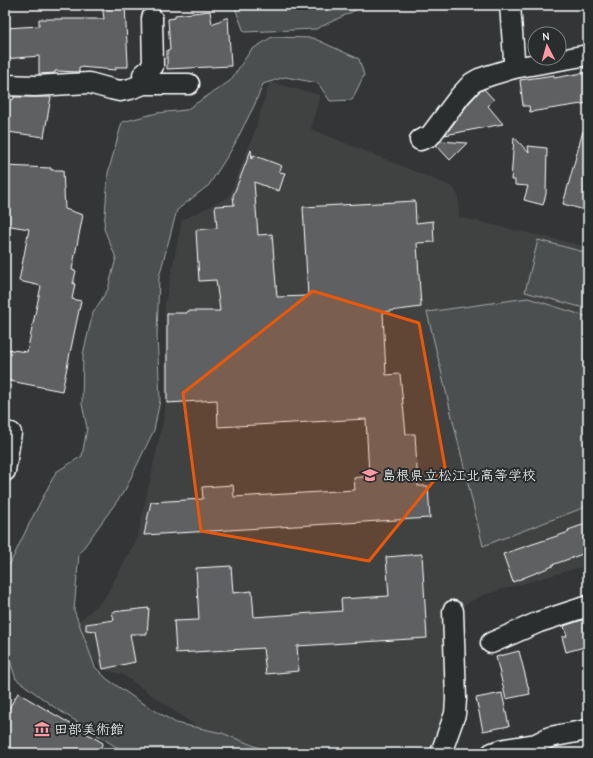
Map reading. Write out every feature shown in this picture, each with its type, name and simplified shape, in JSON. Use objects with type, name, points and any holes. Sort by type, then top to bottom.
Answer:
[{"type":"street","points":[[510,5],[514,68]]},
{"type":"street","points":[[5,85],[35,86],[89,84],[120,91],[130,89],[144,79],[153,66],[152,18]]},
{"type":"street","points":[[138,39],[144,79]]},
{"type":"street","points":[[420,140],[430,136],[460,96],[479,79],[514,68],[588,55]]},
{"type":"street","points":[[144,79],[189,84]]},
{"type":"street","points":[[5,471],[11,433]]},
{"type":"street","points":[[491,643],[539,622],[588,606]]},
{"type":"street","points":[[441,753],[455,714],[456,699],[453,611]]},
{"type":"street","points":[[492,753],[505,749],[536,744],[550,737],[587,730]]},
{"type":"highlighted area","points":[[313,291],[419,323],[445,467],[369,561],[201,531],[183,393]]},
{"type":"shaded area","points":[[234,5],[354,5],[356,10],[316,29],[244,32]]},
{"type":"shaded area","points":[[272,37],[313,38],[359,59],[364,75],[352,100],[330,101],[318,83],[285,77],[263,84],[254,106],[232,149],[209,185],[177,210],[159,277],[157,335],[160,400],[154,430],[125,490],[79,554],[74,610],[95,667],[107,679],[139,701],[176,723],[222,733],[272,753],[128,753],[54,707],[16,679],[5,646],[5,574],[56,472],[82,456],[87,428],[82,404],[83,354],[93,313],[108,289],[116,258],[104,229],[108,173],[122,122],[157,113],[186,110],[230,81],[251,50]]},
{"type":"shaded area","name":"島根県立松江北高等学校","points":[[270,82],[320,95],[311,129],[453,187],[458,196],[459,217],[588,247],[588,565],[483,595],[446,614],[443,724],[432,753],[253,753],[200,729],[122,674],[103,670],[90,656],[73,627],[104,599],[137,539],[165,412],[165,304],[182,220],[229,197],[253,136]]},
{"type":"shaded area","points":[[538,240],[588,253],[588,309],[525,292]]},
{"type":"shaded area","name":"島根県立松江北高等学校","points":[[528,298],[588,317],[588,506],[483,546],[427,312]]},
{"type":"building","points":[[102,5],[125,5],[128,67],[116,67],[116,70],[79,67],[79,72],[55,71],[55,73],[39,74],[39,56],[5,59],[5,28],[39,26],[39,19],[104,19]]},
{"type":"building","points":[[210,11],[212,24],[228,17],[231,66],[167,69],[167,50],[170,50],[168,19],[175,18],[175,15]]},
{"type":"building","points":[[588,72],[588,103],[530,112],[529,106],[523,106],[520,80],[554,75],[554,78]]},
{"type":"building","points":[[484,89],[494,100],[488,106],[503,124],[445,135],[469,103],[479,92]]},
{"type":"building","points":[[14,97],[51,97],[44,137],[8,132],[8,130],[5,130],[5,98],[13,100]]},
{"type":"building","points":[[583,131],[588,132],[588,211],[563,204]]},
{"type":"building","points":[[514,137],[529,153],[528,146],[547,148],[546,194],[543,205],[524,200],[528,186],[515,185],[515,180],[511,180]]},
{"type":"building","points":[[441,141],[467,143],[450,160],[436,145]]},
{"type":"building","points":[[251,150],[252,159],[253,155],[282,166],[279,172],[285,173],[279,191],[254,182],[258,235],[272,234],[277,297],[308,296],[303,207],[415,201],[416,223],[433,221],[434,242],[417,243],[421,307],[383,312],[386,375],[400,374],[406,434],[415,434],[418,486],[428,486],[430,518],[144,535],[151,502],[203,499],[202,487],[233,485],[234,497],[355,490],[354,478],[369,476],[366,419],[218,427],[217,400],[167,403],[167,313],[187,313],[187,311],[220,311],[216,280],[199,281],[196,230],[217,228],[215,206],[234,205],[233,196]]},
{"type":"building","points":[[5,166],[63,170],[65,209],[83,215],[72,270],[76,271],[72,299],[81,301],[62,391],[5,380],[5,349],[27,352],[41,286],[19,281],[29,229],[5,225]]},
{"type":"building","points":[[588,523],[588,552],[552,565],[553,566],[513,582],[503,554],[569,532],[568,530]]},
{"type":"building","name":"島根県立松江北高等学校","points":[[422,554],[427,638],[297,646],[299,671],[266,674],[263,648],[176,653],[174,621],[199,620],[196,568],[231,566],[233,593],[252,591],[254,617],[342,611],[341,599],[389,596],[386,557]]},
{"type":"building","points":[[149,608],[147,634],[130,634],[135,662],[103,669],[96,631],[86,630],[86,624],[114,620],[112,612]]},
{"type":"building","points":[[585,619],[588,632],[588,646],[566,652],[562,637],[567,636],[564,626]]},
{"type":"building","points":[[519,651],[530,694],[506,699],[496,657]]},
{"type":"building","name":"田部美術館","points":[[18,693],[103,743],[97,753],[5,753],[5,715]]},
{"type":"building","points":[[502,693],[509,726],[483,731],[476,698]]},
{"type":"place","name":"島根県立松江北高等学校","points":[[370,475]]},
{"type":"place","name":"田部美術館","points":[[42,729]]}]
